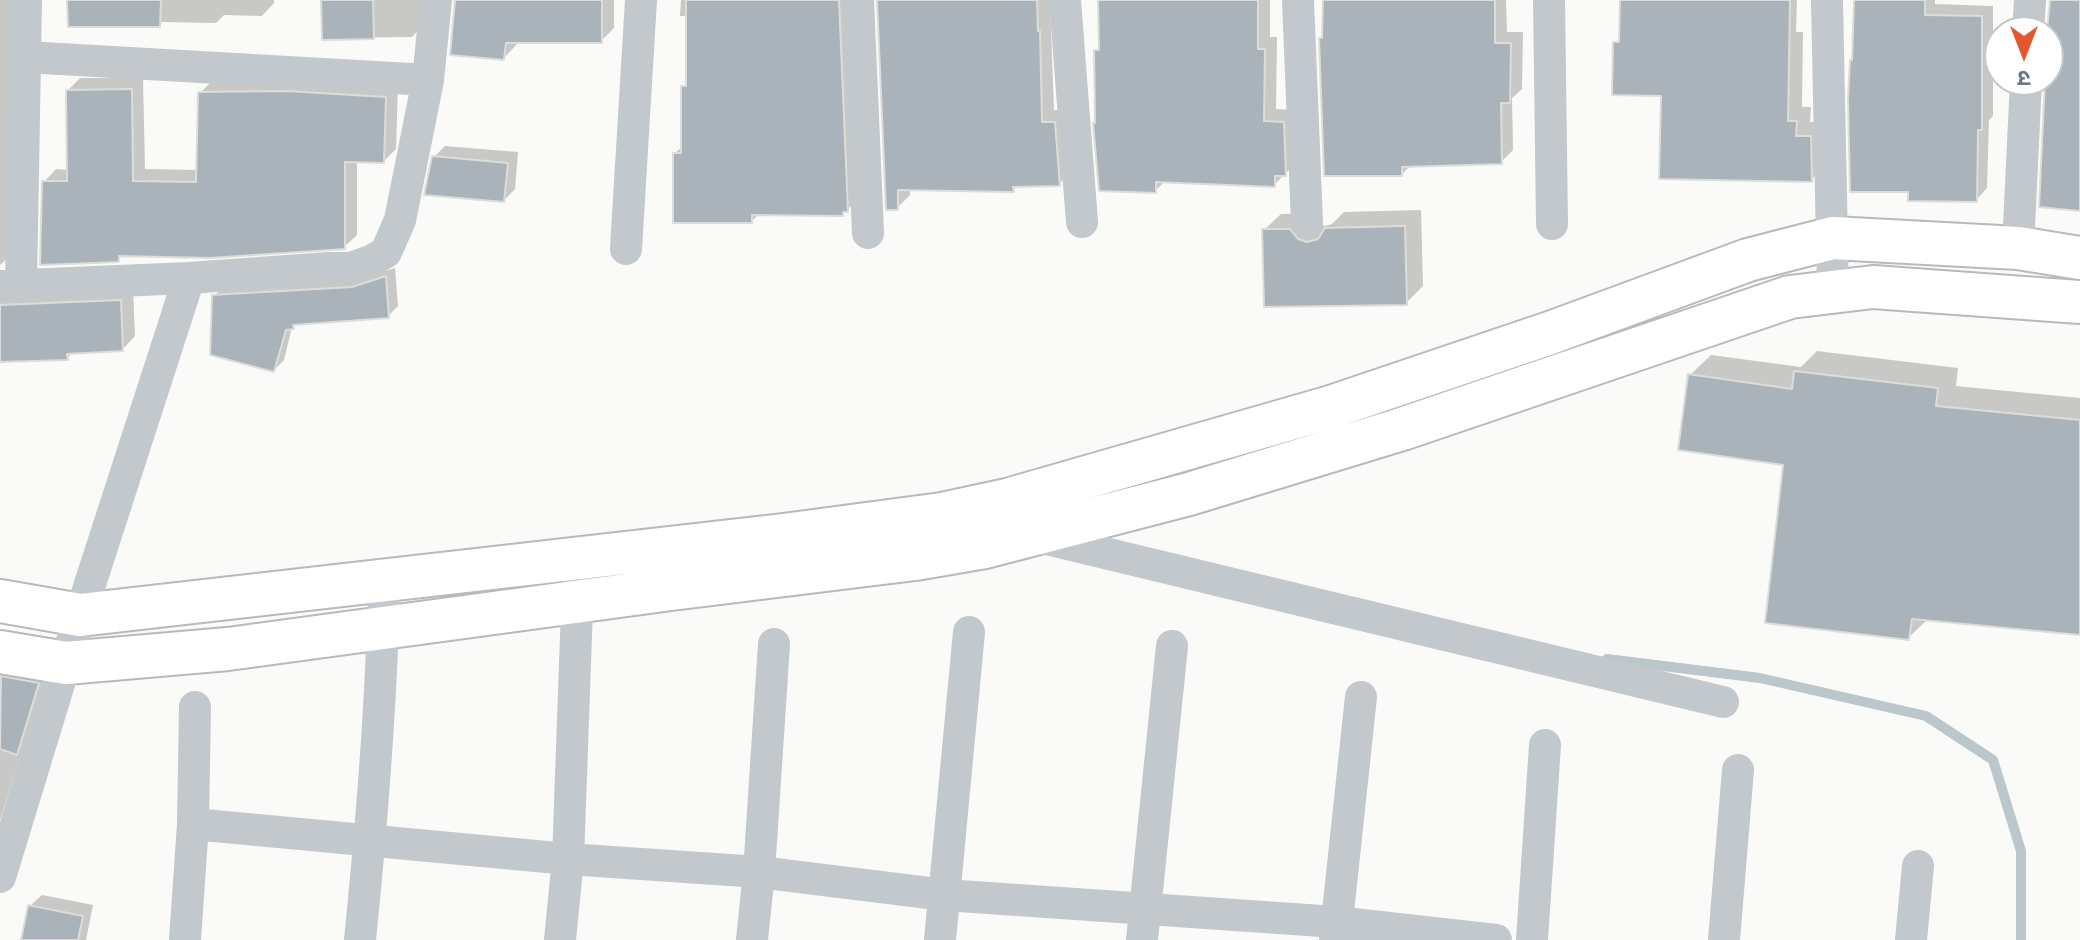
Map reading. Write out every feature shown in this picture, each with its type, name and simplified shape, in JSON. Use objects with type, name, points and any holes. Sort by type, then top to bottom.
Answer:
[{"type":"main road","points":[[0,601],[80,615],[942,514],[1035,492],[1331,407],[1550,333],[1748,260],[1833,238],[2018,248],[2080,258]]},
{"type":"main road","points":[[0,652],[66,663],[228,649],[915,559],[985,547],[1189,494],[1387,434],[1790,297],[1873,287],[2080,302]]},
{"type":"main road","points":[[976,506],[985,547]]},
{"type":"street","points":[[26,0],[10,285],[351,268],[386,252],[400,220],[428,80],[436,0]]},
{"type":"street","points":[[626,249],[641,0]]},
{"type":"street","points":[[858,0],[868,233]]},
{"type":"street","points":[[1065,0],[1082,222]]},
{"type":"street","points":[[1298,0],[1307,223]]},
{"type":"street","points":[[1549,0],[1552,224]]},
{"type":"street","points":[[1827,0],[1833,292]]},
{"type":"street","points":[[25,57],[428,80]]},
{"type":"street","points":[[2018,248],[2025,96]]},
{"type":"street","points":[[0,877],[80,615],[189,278]]},
{"type":"street","points":[[1030,535],[1723,702]]},
{"type":"street","points":[[560,940],[568,859],[579,558]]},
{"type":"street","points":[[360,940],[384,580]]},
{"type":"street","points":[[940,940],[969,632]]},
{"type":"street","points":[[752,940],[774,644]]},
{"type":"street","points":[[1142,940],[1172,646]]},
{"type":"street","points":[[1336,931],[1361,697]]},
{"type":"street","points":[[185,940],[193,824],[195,707]]},
{"type":"street","points":[[1532,940],[1545,745]]},
{"type":"street","points":[[1724,940],[1738,770]]},
{"type":"street","points":[[193,824],[568,859],[759,872],[945,895],[1144,907],[1336,931],[1496,940]]},
{"type":"street","points":[[1911,940],[1918,866]]},
{"type":"building","points":[[67,0],[161,0],[160,27],[68,27]]},
{"type":"building","points":[[321,0],[373,0],[374,39],[322,40]]},
{"type":"building","points":[[455,0],[602,0],[602,43],[506,43],[504,60],[450,55]]},
{"type":"building","points":[[686,0],[839,0],[848,212],[843,212],[843,216],[752,215],[752,223],[673,223],[673,153],[681,153],[681,86],[686,86]]},
{"type":"building","points":[[877,0],[1037,0],[1042,122],[1055,122],[1060,186],[1013,187],[1014,192],[898,190],[898,210],[886,210]]},
{"type":"building","points":[[1098,0],[1258,0],[1258,49],[1265,49],[1264,121],[1284,122],[1286,176],[1275,176],[1275,187],[1156,182],[1156,193],[1099,191],[1093,123],[1094,50],[1099,50]]},
{"type":"building","points":[[1323,0],[1495,0],[1495,43],[1511,43],[1510,103],[1501,103],[1502,164],[1402,167],[1402,176],[1324,176],[1319,38],[1322,38]]},
{"type":"building","points":[[1620,0],[1790,0],[1788,121],[1797,121],[1796,136],[1811,136],[1812,182],[1659,179],[1661,96],[1612,95],[1613,42],[1619,42]]},
{"type":"building","points":[[1854,0],[1925,0],[1925,15],[1982,16],[1982,130],[1978,130],[1977,202],[1908,201],[1908,192],[1850,192],[1848,99]]},
{"type":"building","points":[[2050,0],[2080,0],[2080,211],[2039,207],[2044,96],[2064,96],[2064,16],[2048,16]]},
{"type":"building","points":[[132,89],[133,181],[196,182],[198,92],[286,91],[386,97],[384,163],[345,162],[345,249],[209,258],[119,256],[119,262],[40,265],[42,181],[67,181],[66,90]]},
{"type":"building","points":[[432,156],[508,163],[504,202],[424,195]]},
{"type":"building","points":[[1405,226],[1407,305],[1264,307],[1262,229],[1290,229],[1298,239],[1307,242],[1318,239],[1325,228]]},
{"type":"building","points":[[386,276],[389,318],[293,325],[294,329],[286,330],[274,372],[210,355],[212,295],[352,287]]},
{"type":"building","points":[[121,300],[123,351],[67,354],[68,360],[0,362],[0,305]]},
{"type":"building","points":[[1794,371],[1938,388],[1936,406],[2080,420],[2080,635],[1912,619],[1909,640],[1765,623],[1783,465],[1678,450],[1688,374],[1792,389]]},
{"type":"building","points":[[1,676],[39,683],[17,755],[0,749]]},
{"type":"building","points":[[28,905],[83,916],[78,940],[21,940]]},
{"type":"waterway","points":[[1607,659],[1760,678],[1926,716],[1993,760],[2021,851],[2021,940]]}]
